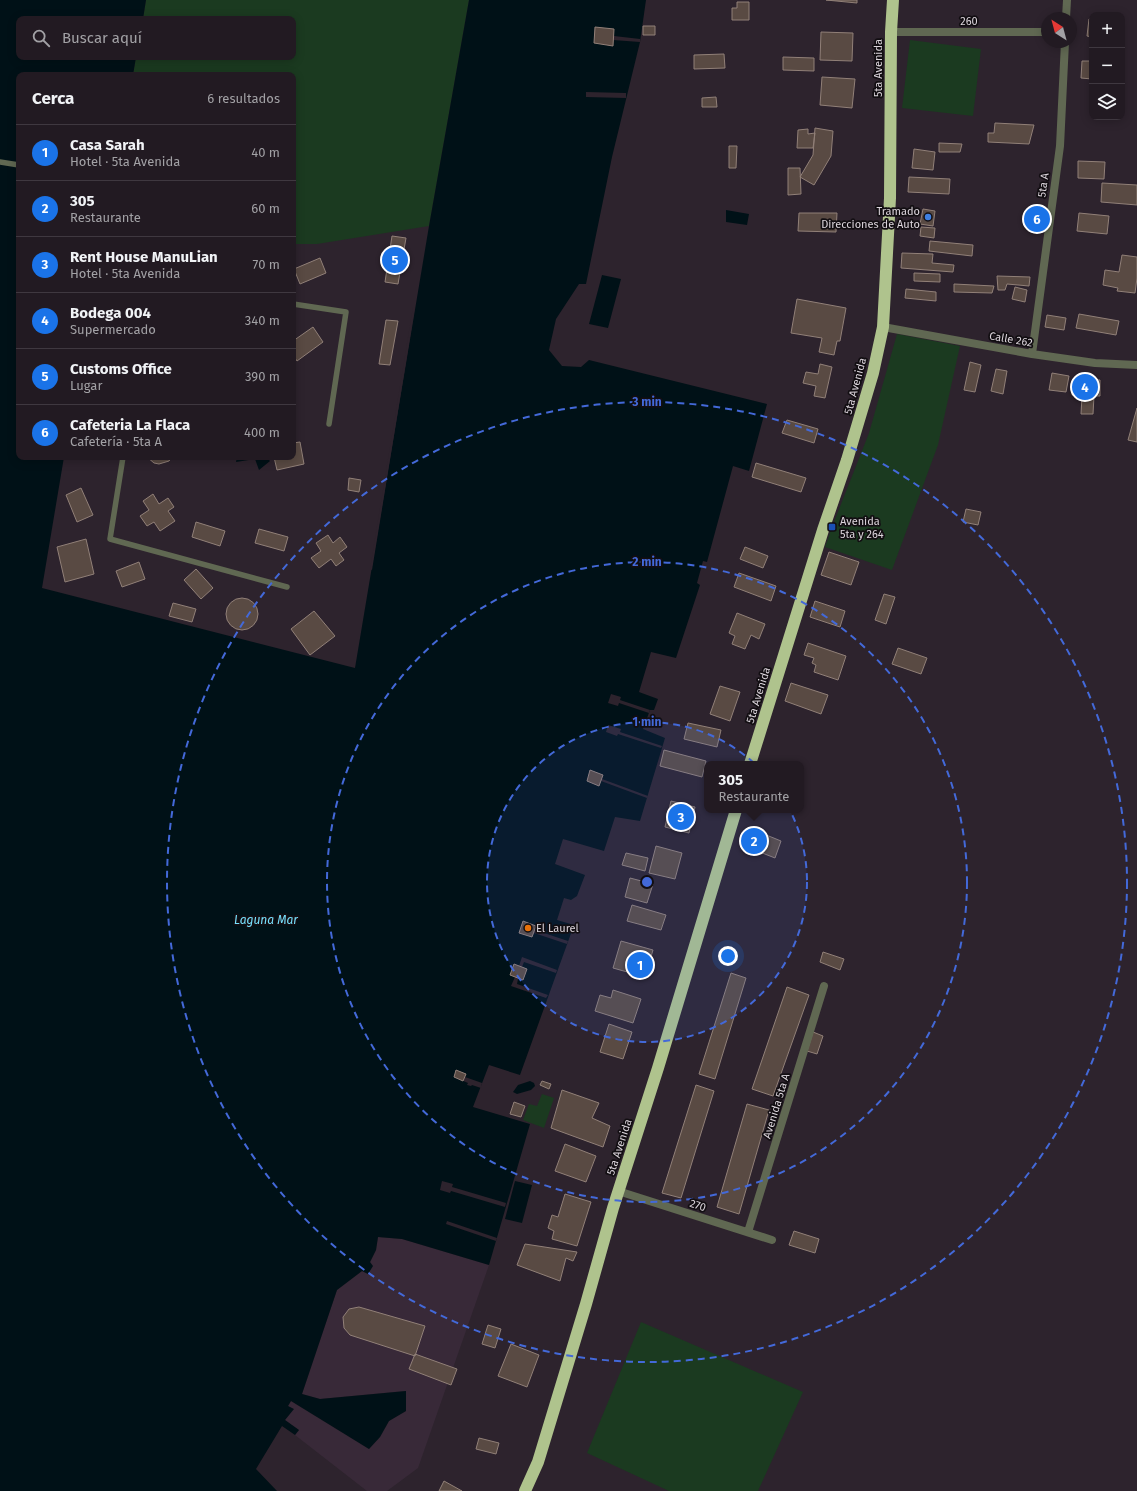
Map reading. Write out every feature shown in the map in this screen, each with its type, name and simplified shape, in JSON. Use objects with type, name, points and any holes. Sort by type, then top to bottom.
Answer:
[{"type":"highway","name":"5ta Avenida","points":[[751,761],[822,530],[847,460],[873,372],[883,327],[890,198],[891,32],[893,0]]},
{"type":"highway","name":"5ta Avenida","points":[[525,1491],[538,1462],[586,1304],[618,1191],[660,1061],[735,813]]},
{"type":"street","points":[[1066,0],[1066,12]]},
{"type":"street","name":"260","points":[[891,32],[1041,32]]},
{"type":"street","name":"5ta A","points":[[1032,354],[1060,146],[1065,48]]},
{"type":"street","name":"Calle 262","points":[[883,327],[1032,354],[1095,363],[1137,365]]},
{"type":"street","name":"Avenida 5ta A","points":[[748,1232],[824,986]]},
{"type":"street","name":"270","points":[[618,1191],[772,1240]]},
{"type":"lane","points":[[0,162],[16,165]]},
{"type":"lane","points":[[296,304],[346,312],[329,424]]},
{"type":"lane","points":[[123,460],[110,539],[287,587]]},
{"type":"shaded area","points":[[378,1237],[402,1239],[489,1265],[418,1468],[387,1491],[367,1491],[295,1435],[299,1430],[285,1420],[293,1409],[288,1406],[291,1401],[369,1449],[380,1437],[389,1421],[406,1411],[405,1391],[320,1399],[302,1394],[337,1290],[362,1271],[368,1274],[370,1263],[376,1250]]},
{"type":"green space","points":[[146,0],[469,0],[429,226],[317,244],[296,244],[296,72],[134,72],[136,60],[296,60],[296,16],[143,16]]},
{"type":"green space","points":[[910,40],[981,49],[973,116],[902,108]]},
{"type":"green space","points":[[897,334],[960,346],[938,445],[892,570],[825,547],[869,433]]},
{"type":"green space","points":[[542,1094],[554,1098],[544,1128],[523,1120],[529,1104],[537,1106]]},
{"type":"green space","points":[[641,1322],[803,1392],[758,1491],[669,1491],[587,1453]]},
{"type":"water","name":"Laguna Mar","points":[[0,0],[146,0],[143,16],[16,16],[16,60],[136,60],[134,72],[16,72],[16,460],[63,460],[42,588],[355,668],[429,226],[469,0],[646,0],[640,42],[612,157],[586,284],[579,284],[556,319],[549,350],[562,366],[581,367],[589,360],[767,404],[749,471],[733,466],[707,562],[703,561],[697,583],[700,585],[676,658],[651,652],[639,692],[658,699],[654,710],[650,710],[643,729],[665,738],[640,821],[615,817],[604,851],[563,839],[555,864],[585,875],[577,896],[571,900],[564,898],[557,920],[574,925],[520,1075],[489,1065],[473,1107],[530,1124],[489,1265],[402,1239],[378,1237],[376,1250],[370,1262],[373,1266],[368,1274],[362,1271],[337,1290],[302,1394],[320,1399],[406,1391],[406,1411],[389,1421],[380,1437],[369,1449],[291,1401],[288,1406],[294,1409],[285,1420],[299,1430],[295,1435],[282,1426],[256,1469],[277,1491],[0,1491]]},
{"type":"water","points":[[726,210],[749,214],[747,225],[726,222]]},
{"type":"water","points":[[602,275],[621,279],[608,328],[589,324]]},
{"type":"water","points":[[236,460],[249,460],[236,462]]},
{"type":"water","points":[[255,460],[270,461],[259,470]]},
{"type":"water","points":[[530,1081],[534,1083],[535,1086],[531,1090],[517,1094],[513,1092],[518,1085]]},
{"type":"water","points":[[515,1181],[532,1185],[522,1223],[505,1219]]},
{"type":"pier","points":[[595,27],[614,29],[614,36],[640,39],[640,42],[613,40],[613,46],[594,43]]},
{"type":"pier","points":[[586,92],[626,93],[626,98],[586,97]]},
{"type":"pier","points":[[413,307],[415,307],[372,570],[370,569]]},
{"type":"pier","points":[[611,694],[621,697],[620,700],[650,710],[649,713],[619,703],[618,706],[608,703]]},
{"type":"pier","points":[[608,725],[621,729],[620,732],[662,746],[661,748],[618,734],[617,736],[606,732]]},
{"type":"pier","points":[[590,770],[603,775],[602,779],[648,796],[647,798],[601,781],[599,786],[587,781]]},
{"type":"pier","points":[[523,921],[536,926],[535,930],[568,941],[567,944],[534,933],[532,937],[519,933]]},
{"type":"pier","points":[[522,957],[557,970],[556,973],[524,962],[522,967],[527,969],[523,980],[518,979],[517,984],[548,995],[546,998],[511,986],[515,977],[510,975],[514,964],[519,966]]},
{"type":"pier","points":[[456,1070],[466,1074],[465,1077],[482,1083],[481,1088],[467,1085],[468,1083],[454,1077]]},
{"type":"pier","points":[[442,1181],[453,1184],[452,1187],[506,1203],[505,1207],[451,1191],[450,1193],[440,1190]]},
{"type":"pier","points":[[447,1221],[497,1238],[496,1241],[446,1224]]},
{"type":"building","points":[[826,0],[857,0],[857,3]]},
{"type":"building","points":[[737,2],[749,2],[749,20],[732,20],[732,8],[737,8]]},
{"type":"building","points":[[1089,19],[1089,36],[1087,36]]},
{"type":"building","points":[[643,26],[655,26],[655,35],[643,35]]},
{"type":"building","points":[[595,27],[614,29],[613,46],[594,43]]},
{"type":"building","points":[[821,32],[853,33],[852,61],[820,60]]},
{"type":"building","points":[[724,54],[725,68],[694,69],[694,55]]},
{"type":"building","points":[[783,57],[814,58],[814,71],[783,70]]},
{"type":"building","points":[[1082,61],[1089,61],[1089,79],[1081,78]]},
{"type":"building","points":[[822,77],[855,79],[852,108],[820,105]]},
{"type":"building","points":[[716,97],[717,107],[702,107],[702,98]]},
{"type":"building","points":[[995,123],[1034,125],[1029,144],[988,142],[988,133],[994,133]]},
{"type":"building","points":[[815,128],[833,131],[831,156],[814,185],[800,177],[813,155]]},
{"type":"building","points":[[808,129],[808,134],[815,133],[813,148],[797,148],[798,130]]},
{"type":"building","points":[[939,143],[962,144],[960,152],[939,152]]},
{"type":"building","points":[[729,146],[737,146],[736,168],[729,168]]},
{"type":"building","points":[[914,149],[935,152],[933,170],[912,168]]},
{"type":"building","points":[[1078,161],[1105,162],[1104,179],[1078,178]]},
{"type":"building","points":[[788,168],[800,168],[801,194],[788,195]]},
{"type":"building","points":[[909,177],[950,179],[949,194],[908,192]]},
{"type":"building","points":[[1102,183],[1137,185],[1137,205],[1101,202]]},
{"type":"building","points":[[923,209],[935,211],[933,226],[920,224]]},
{"type":"building","points":[[799,213],[837,213],[836,232],[798,231]]},
{"type":"building","points":[[1079,213],[1109,216],[1107,234],[1077,231]]},
{"type":"building","points":[[921,227],[935,228],[934,238],[920,236]]},
{"type":"building","points":[[392,236],[406,238],[398,284],[385,282]]},
{"type":"building","points":[[930,241],[973,245],[972,256],[929,251]]},
{"type":"building","points":[[902,253],[933,254],[932,263],[954,265],[953,272],[901,268]]},
{"type":"building","points":[[1122,255],[1137,257],[1135,293],[1117,291],[1118,288],[1103,285],[1105,270],[1119,272]]},
{"type":"building","points":[[320,258],[326,273],[300,284],[296,274],[296,268]]},
{"type":"building","points":[[914,273],[940,274],[940,282],[914,281]]},
{"type":"building","points":[[997,276],[1030,277],[1029,286],[1007,284],[1005,290],[998,290]]},
{"type":"building","points":[[954,284],[994,286],[992,293],[954,292]]},
{"type":"building","points":[[1015,287],[1027,290],[1025,302],[1012,299]]},
{"type":"building","points":[[906,289],[936,292],[936,301],[905,298]]},
{"type":"building","points":[[797,299],[846,308],[840,341],[837,341],[834,355],[819,352],[822,338],[791,333]]},
{"type":"building","points":[[1079,314],[1119,321],[1116,335],[1076,328]]},
{"type":"building","points":[[1047,315],[1066,318],[1064,330],[1045,327]]},
{"type":"building","points":[[386,320],[398,321],[390,365],[379,364]]},
{"type":"building","points":[[313,327],[323,342],[297,361],[296,339]]},
{"type":"building","points":[[970,362],[981,365],[975,392],[964,390]]},
{"type":"building","points":[[820,364],[832,367],[825,398],[814,396],[816,386],[803,383],[806,372],[818,374]]},
{"type":"building","points":[[996,369],[1007,371],[1003,394],[991,391]]},
{"type":"building","points":[[1052,373],[1069,376],[1066,392],[1049,390]]},
{"type":"building","points":[[1073,379],[1100,380],[1100,396],[1094,396],[1093,414],[1081,414],[1082,396],[1072,395]]},
{"type":"building","points":[[1137,408],[1137,442],[1128,440]]},
{"type":"building","points":[[787,420],[818,429],[814,443],[782,433]]},
{"type":"building","points":[[300,442],[304,464],[277,470],[275,460],[296,460],[296,443]]},
{"type":"building","points":[[150,460],[170,460],[159,464],[154,463]]},
{"type":"building","points":[[756,463],[806,478],[801,492],[752,477]]},
{"type":"building","points":[[349,478],[361,480],[359,492],[348,490]]},
{"type":"building","points":[[81,488],[93,515],[77,522],[66,495]]},
{"type":"building","points":[[153,494],[159,504],[168,498],[174,507],[168,511],[175,521],[160,531],[154,522],[147,526],[140,516],[149,510],[143,501]]},
{"type":"building","points":[[966,509],[981,512],[978,525],[963,522]]},
{"type":"building","points":[[196,522],[225,531],[220,546],[192,537]]},
{"type":"building","points":[[259,529],[288,537],[284,551],[255,543]]},
{"type":"building","points":[[328,535],[333,543],[340,537],[347,547],[339,553],[344,560],[336,566],[331,559],[319,568],[311,558],[321,551],[316,543]]},
{"type":"building","points":[[86,539],[94,574],[65,582],[57,547]]},
{"type":"building","points":[[745,547],[768,556],[763,568],[740,559]]},
{"type":"building","points":[[829,552],[859,562],[851,585],[821,575]]},
{"type":"building","points":[[139,562],[145,579],[122,587],[116,571]]},
{"type":"building","points":[[196,569],[213,588],[201,599],[184,580]]},
{"type":"building","points":[[739,573],[776,586],[771,601],[734,587]]},
{"type":"building","points":[[884,594],[895,597],[886,624],[875,620]]},
{"type":"building","points":[[239,598],[245,598],[255,605],[258,614],[257,620],[251,627],[245,630],[239,630],[229,623],[226,617],[226,611],[233,601]]},
{"type":"building","points":[[815,601],[845,611],[840,627],[810,617]]},
{"type":"building","points":[[173,603],[196,609],[192,622],[169,616]]},
{"type":"building","points":[[314,611],[335,636],[310,655],[291,629]]},
{"type":"building","points":[[737,613],[765,624],[759,639],[751,635],[745,649],[732,644],[735,636],[729,633]]},
{"type":"building","points":[[808,643],[846,656],[838,680],[814,672],[816,665],[812,663],[814,658],[804,655]]},
{"type":"building","points":[[898,648],[927,658],[921,674],[892,664]]},
{"type":"building","points":[[791,683],[828,695],[821,714],[785,701]]},
{"type":"building","points":[[720,686],[740,692],[730,721],[710,714]]},
{"type":"building","points":[[688,723],[721,730],[717,747],[684,739]]},
{"type":"building","points":[[664,750],[706,761],[704,761],[702,777],[660,766]]},
{"type":"building","points":[[590,770],[603,775],[599,786],[587,781]]},
{"type":"building","points":[[671,801],[695,807],[689,833],[665,827]]},
{"type":"building","points":[[754,830],[781,841],[775,858],[747,847]]},
{"type":"building","points":[[656,846],[682,853],[675,879],[649,873]]},
{"type":"building","points":[[626,853],[648,858],[645,871],[622,865]]},
{"type":"building","points":[[630,878],[653,884],[647,903],[625,897]]},
{"type":"building","points":[[632,905],[666,915],[661,930],[627,921]]},
{"type":"building","name":"El Laurel","points":[[523,921],[536,926],[532,937],[519,933]]},
{"type":"building","points":[[621,941],[653,950],[645,977],[613,968]]},
{"type":"building","points":[[823,952],[844,959],[840,970],[820,962]]},
{"type":"building","points":[[514,964],[527,969],[523,980],[510,975]]},
{"type":"building","points":[[731,973],[746,978],[715,1079],[699,1074]]},
{"type":"building","points":[[787,987],[809,995],[773,1096],[752,1089]]},
{"type":"building","points":[[613,990],[641,999],[633,1023],[595,1011],[600,995],[611,998]]},
{"type":"building","points":[[609,1024],[632,1032],[623,1059],[600,1052]]},
{"type":"building","points":[[813,1032],[823,1036],[817,1054],[807,1051]]},
{"type":"building","points":[[456,1070],[466,1074],[463,1081],[454,1077]]},
{"type":"building","points":[[542,1081],[551,1084],[549,1089],[540,1085]]},
{"type":"building","points":[[696,1085],[714,1091],[681,1198],[662,1193]]},
{"type":"building","points":[[562,1090],[599,1103],[592,1118],[610,1126],[603,1147],[551,1128]]},
{"type":"building","points":[[514,1102],[525,1106],[521,1117],[510,1114]]},
{"type":"building","points":[[747,1104],[769,1110],[739,1214],[717,1207]]},
{"type":"building","points":[[565,1144],[596,1156],[586,1182],[555,1171]]},
{"type":"building","points":[[565,1194],[591,1202],[577,1246],[552,1239],[554,1231],[548,1228],[552,1215],[558,1217]]},
{"type":"building","points":[[794,1231],[819,1239],[815,1253],[789,1245]]},
{"type":"building","points":[[525,1244],[577,1252],[573,1261],[566,1258],[560,1281],[517,1265]]},
{"type":"building","points":[[359,1307],[425,1326],[415,1356],[350,1335],[344,1328],[343,1317],[349,1309]]},
{"type":"building","points":[[488,1325],[501,1329],[495,1348],[482,1344]]},
{"type":"building","points":[[511,1344],[539,1355],[527,1387],[498,1376]]},
{"type":"building","points":[[415,1354],[457,1369],[451,1385],[409,1369]]},
{"type":"building","points":[[479,1438],[499,1443],[496,1454],[476,1449]]},
{"type":"building","points":[[444,1481],[462,1491],[439,1491]]},
{"type":"place","name":"Tramado Direcciones de Auto","points":[[928,217]]},
{"type":"place","name":"Cafeteria La Flaca","points":[[1037,219]]},
{"type":"place","name":"Customs Office","points":[[395,260]]},
{"type":"place","name":"Bodega 004","points":[[1085,387]]},
{"type":"place","name":"Avenida 5ta y 264","points":[[832,527]]},
{"type":"place","name":"Rent House ManuLian","points":[[681,817]]},
{"type":"place","name":"305","points":[[754,841]]},
{"type":"place","name":"El Laurel","points":[[528,928]]},
{"type":"place","name":"Casa Sarah","points":[[640,965]]}]
